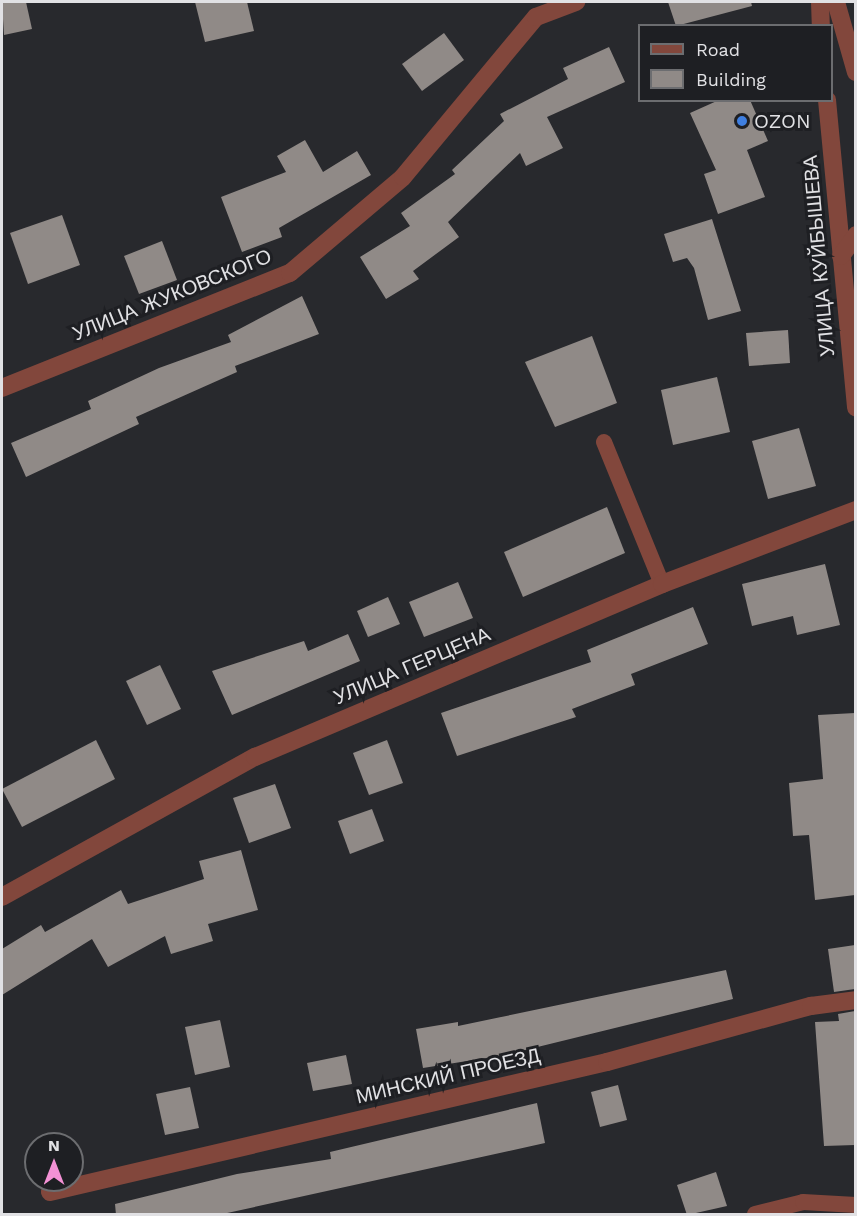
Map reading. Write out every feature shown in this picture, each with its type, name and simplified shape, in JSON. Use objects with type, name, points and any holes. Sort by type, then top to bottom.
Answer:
[{"type":"street","name":"УЛИЦА ЖУКОВСКОГО","points":[[2,388],[290,273],[403,177],[536,17],[576,2]]},
{"type":"street","points":[[820,2],[821,24]]},
{"type":"street","points":[[836,2],[855,72]]},
{"type":"street","name":"УЛИЦА КУЙБЫШЕВА","points":[[826,102],[855,408]]},
{"type":"street","points":[[841,256],[855,236]]},
{"type":"street","name":"УЛИЦА ГЕРЦЕНА","points":[[2,897],[255,757],[662,584],[855,510]]},
{"type":"street","name":"МИНСКИЙ ПРОЕЗД","points":[[84,1184],[607,1062],[811,1006],[855,1000]]},
{"type":"lane","points":[[604,442],[662,584]]},
{"type":"lane","points":[[755,1215],[803,1202],[855,1205]]},
{"type":"building","points":[[2,2],[26,2],[32,29],[4,35]]},
{"type":"building","points":[[195,2],[247,2],[254,31],[205,42]]},
{"type":"building","points":[[668,2],[751,2],[752,6],[684,24],[675,24]]},
{"type":"building","points":[[444,33],[464,60],[422,91],[402,64]]},
{"type":"building","points":[[609,47],[625,82],[547,117],[563,148],[526,166],[520,153],[448,222],[459,237],[413,271],[419,279],[386,299],[360,257],[410,226],[401,213],[455,174],[452,170],[504,121],[500,114],[568,79],[563,68]]},
{"type":"building","points":[[715,102],[751,102],[768,141],[747,150],[765,197],[718,214],[704,174],[716,170],[690,113]]},
{"type":"building","points":[[305,140],[323,172],[357,151],[371,175],[279,228],[282,237],[242,252],[221,197],[286,172],[277,156]]},
{"type":"building","points":[[62,215],[80,265],[28,284],[10,233]]},
{"type":"building","points":[[712,219],[741,311],[708,320],[694,268],[687,258],[673,262],[664,234]]},
{"type":"building","points":[[162,241],[177,280],[139,294],[124,256]]},
{"type":"building","points":[[302,296],[319,334],[235,366],[237,372],[136,417],[139,424],[26,477],[11,443],[91,409],[88,401],[159,368],[231,342],[228,335]]},
{"type":"building","points":[[788,330],[790,363],[749,366],[746,333]]},
{"type":"building","points":[[592,336],[617,403],[555,427],[525,362]]},
{"type":"building","points":[[717,377],[730,432],[673,445],[661,390]]},
{"type":"building","points":[[799,428],[816,486],[768,499],[752,441]]},
{"type":"building","points":[[607,507],[625,553],[523,597],[504,552]]},
{"type":"building","points":[[825,564],[840,625],[797,635],[793,616],[752,626],[742,584]]},
{"type":"building","points":[[458,582],[473,618],[424,637],[409,602]]},
{"type":"building","points":[[388,597],[400,624],[368,637],[357,611]]},
{"type":"building","points":[[693,607],[708,644],[631,674],[635,685],[572,709],[576,717],[457,756],[441,713],[591,662],[587,650]]},
{"type":"building","points":[[348,634],[360,661],[232,715],[212,671],[304,641],[308,651]]},
{"type":"building","points":[[160,665],[181,709],[147,725],[126,681]]},
{"type":"building","points":[[855,713],[855,895],[815,900],[809,835],[793,836],[789,783],[823,779],[818,715]]},
{"type":"building","points":[[96,740],[115,779],[22,827],[2,789]]},
{"type":"building","points":[[387,740],[403,783],[369,795],[353,753]]},
{"type":"building","points":[[275,784],[291,828],[249,843],[233,798]]},
{"type":"building","points":[[372,809],[384,841],[350,854],[338,821]]},
{"type":"building","points":[[241,850],[258,910],[208,924],[213,941],[171,954],[165,936],[108,967],[92,939],[2,995],[2,949],[41,925],[45,932],[121,890],[128,904],[204,879],[199,861]]},
{"type":"building","points":[[855,945],[855,989],[834,992],[828,949]]},
{"type":"building","points":[[726,970],[733,999],[505,1055],[423,1068],[416,1029],[458,1022],[458,1026]]},
{"type":"building","points":[[855,1011],[855,1145],[824,1146],[815,1022],[839,1021],[838,1014]]},
{"type":"building","points":[[220,1020],[230,1067],[195,1075],[185,1027]]},
{"type":"building","points":[[346,1055],[352,1084],[313,1091],[307,1063]]},
{"type":"building","points":[[618,1085],[627,1120],[600,1127],[591,1092]]},
{"type":"building","points":[[190,1087],[199,1128],[165,1135],[156,1094]]},
{"type":"building","points":[[537,1103],[545,1143],[218,1215],[116,1215],[115,1204],[237,1174],[331,1159],[330,1152]]},
{"type":"building","points":[[716,1172],[727,1206],[687,1215],[677,1185]]},
{"type":"place","name":"OZON","points":[[742,121]]}]
